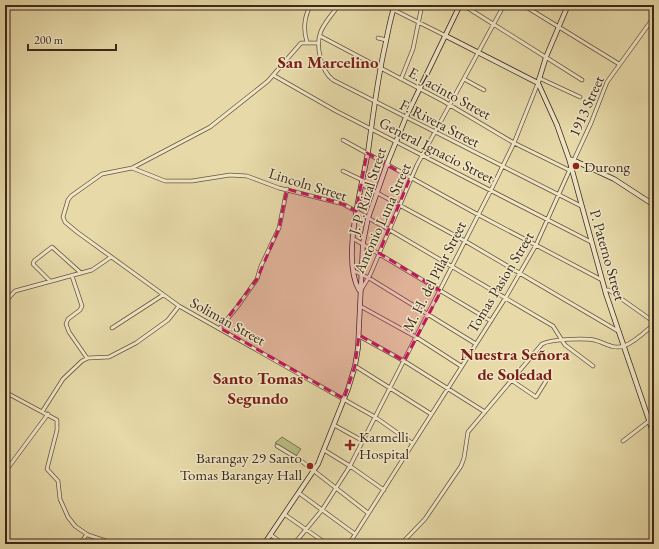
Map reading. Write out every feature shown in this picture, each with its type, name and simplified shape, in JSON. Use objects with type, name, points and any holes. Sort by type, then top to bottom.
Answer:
[{"type":"main road","name":"J. P. Rizal Street","points":[[264,544],[314,472],[344,399],[355,366],[359,336],[359,305],[363,243],[368,218],[387,164],[406,118],[462,5]]},
{"type":"main road","name":"M. H. del Pilar Street","points":[[538,83],[546,57],[568,5]]},
{"type":"main road","points":[[360,291],[356,283],[354,271],[356,211],[367,153],[380,67],[394,7]]},
{"type":"main road","points":[[446,36],[538,83]]},
{"type":"main road","name":"P. Paterno Street","points":[[538,83],[571,160],[570,169],[605,290],[654,434]]},
{"type":"main road","points":[[571,160],[618,182],[654,205]]},
{"type":"street","points":[[307,42],[305,25],[306,14],[311,5]]},
{"type":"street","name":"F. Rivera Street","points":[[339,5],[323,27],[319,43],[323,67],[329,77],[406,118],[581,206]]},
{"type":"street","points":[[384,5],[394,7],[418,22],[446,36]]},
{"type":"street","points":[[400,79],[413,49],[422,5]]},
{"type":"street","points":[[462,5],[582,80]]},
{"type":"street","name":"Antonio Luna Street","points":[[360,291],[369,278],[410,178],[478,53],[492,24],[504,5]]},
{"type":"street","points":[[523,5],[619,64]]},
{"type":"street","name":"1913 Street","points":[[571,160],[591,123],[603,90],[619,64],[654,17]]},
{"type":"street","name":"E. Jacinto Street","points":[[320,36],[420,89],[514,143],[570,169]]},
{"type":"street","points":[[378,38],[386,40]]},
{"type":"street","points":[[132,168],[210,127],[274,75],[299,45],[307,42],[319,43]]},
{"type":"street","name":"General Ignacio Street","points":[[274,75],[330,108],[591,242]]},
{"type":"street","points":[[539,78],[580,97]]},
{"type":"street","points":[[464,79],[484,90]]},
{"type":"street","name":"M. H. del Pilar Street","points":[[294,544],[322,510],[350,466],[441,291],[491,190],[514,143],[538,83]]},
{"type":"street","points":[[343,140],[478,215],[602,280]]},
{"type":"street","name":"Lincoln Street","points":[[132,168],[165,181],[181,181],[230,175],[243,175],[287,190],[343,204],[506,297],[553,326],[565,345],[593,366]]},
{"type":"street","name":"Soliman Street","points":[[132,168],[102,174],[71,196],[63,214],[65,222],[179,306],[375,416],[412,443]]},
{"type":"street","name":"Tomas Pasion Street","points":[[349,544],[520,274],[548,220],[570,169]]},
{"type":"street","points":[[343,171],[619,332]]},
{"type":"street","points":[[220,328],[257,279],[265,257],[279,228],[287,190]]},
{"type":"street","points":[[354,239],[379,252],[491,321]]},
{"type":"street","points":[[50,281],[33,264],[34,261],[52,247],[80,273]]},
{"type":"street","points":[[5,300],[15,291],[72,276],[95,268],[111,257]]},
{"type":"street","points":[[354,271],[369,278],[476,344]]},
{"type":"street","points":[[72,276],[82,306],[80,310],[68,319],[67,327],[87,358]]},
{"type":"street","points":[[401,544],[425,519],[461,466],[465,455],[466,435],[542,344],[562,340],[590,339],[614,347],[624,346],[638,338],[654,323],[609,290],[605,290]]},
{"type":"street","points":[[112,328],[163,295]]},
{"type":"street","points":[[359,305],[416,337],[461,366]]},
{"type":"street","points":[[42,412],[63,379],[72,369],[87,358],[109,357],[131,345],[168,320],[179,306]]},
{"type":"street","points":[[359,336],[404,361],[446,389],[485,412]]},
{"type":"street","points":[[355,366],[431,414]]},
{"type":"street","points":[[511,380],[536,397],[546,381]]},
{"type":"street","points":[[5,392],[55,418],[58,425],[50,450],[48,471],[58,481],[59,495],[70,521],[87,534],[106,542],[136,544]]},
{"type":"street","points":[[5,472],[48,414]]},
{"type":"street","points":[[623,441],[650,421]]},
{"type":"street","points":[[334,425],[362,441]]},
{"type":"street","points":[[277,446],[337,488],[368,513]]},
{"type":"street","points":[[324,450],[384,490]]},
{"type":"street","points":[[299,493],[355,534]]},
{"type":"street","points":[[284,514],[327,544]]},
{"type":"street","points":[[80,544],[87,534]]},
{"type":"street","points":[[271,535],[283,544]]},
{"type":"street","points":[[178,544],[186,542],[190,544]]},
{"type":"highlighted area","points":[[367,153],[410,178],[379,253],[441,291],[404,361],[359,335],[355,366],[344,399],[220,328],[257,279],[279,228],[287,189],[343,204],[356,211]]},
{"type":"green space","points":[[282,437],[301,449],[296,456],[275,443]]},
{"type":"place","name":"Durong","points":[[576,166]]},
{"type":"place","name":"Karmelli Hospital","points":[[350,445]]},
{"type":"place","name":"Barangay 29 Santo Tomas Barangay Hall","points":[[310,466]]},
{"type":"district","name":"San Marcelino","points":[[328,62]]},
{"type":"district","name":"Nuestra Señora de Soledad","points":[[515,364]]},
{"type":"district","name":"Santo Tomas Segundo","points":[[258,388]]}]
